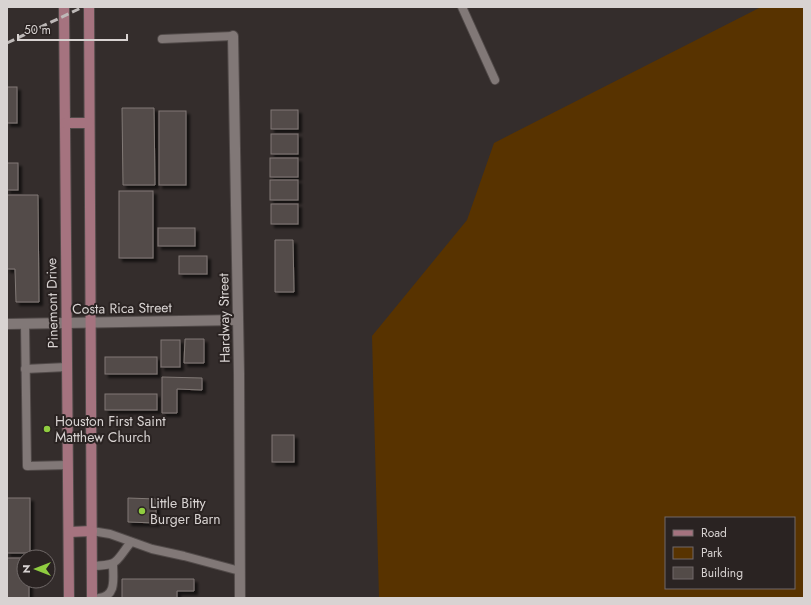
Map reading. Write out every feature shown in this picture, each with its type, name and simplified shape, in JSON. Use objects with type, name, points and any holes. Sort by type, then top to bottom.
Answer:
[{"type":"main road","name":"Pinemont Drive","points":[[64,7],[69,598]]},
{"type":"main road","points":[[89,7],[92,598]]},
{"type":"main road","points":[[65,123],[89,123]]},
{"type":"main road","points":[[69,532],[92,531]]},
{"type":"street","name":"Hardway Street","points":[[232,36],[238,320],[240,598]]},
{"type":"street","name":"Costa Rica Street","points":[[7,324],[238,320]]},
{"type":"lane","points":[[462,7],[495,80]]},
{"type":"lane","points":[[162,39],[232,36]]},
{"type":"lane","points":[[25,324],[26,466],[68,465]]},
{"type":"lane","points":[[25,369],[67,367]]},
{"type":"lane","points":[[92,531],[110,534],[152,549],[240,571]]},
{"type":"lane","points":[[92,566],[113,564],[118,561],[131,542]]},
{"type":"lane","points":[[99,598],[106,597],[110,594],[113,584],[113,564]]},
{"type":"green space","points":[[761,7],[804,7],[804,598],[379,598],[372,336],[467,220],[494,143]]},
{"type":"building","points":[[7,87],[17,87],[17,123],[7,123]]},
{"type":"building","points":[[122,108],[154,108],[155,185],[123,185]]},
{"type":"building","points":[[271,110],[298,110],[298,129],[271,129]]},
{"type":"building","points":[[159,111],[186,111],[186,185],[159,185]]},
{"type":"building","points":[[271,134],[298,134],[298,154],[271,154]]},
{"type":"building","points":[[270,158],[298,158],[298,177],[270,177]]},
{"type":"building","points":[[7,163],[18,163],[18,190],[7,190]]},
{"type":"building","points":[[270,180],[298,180],[298,200],[270,200]]},
{"type":"building","points":[[119,191],[153,191],[153,258],[119,258]]},
{"type":"building","points":[[7,195],[38,195],[39,302],[16,302],[15,269],[7,269]]},
{"type":"building","points":[[271,204],[298,204],[298,224],[271,224]]},
{"type":"building","points":[[158,228],[195,228],[195,246],[158,246]]},
{"type":"building","points":[[275,240],[293,240],[294,292],[275,292]]},
{"type":"building","points":[[179,256],[207,256],[207,274],[179,274]]},
{"type":"building","points":[[185,339],[204,339],[204,363],[184,363]]},
{"type":"building","points":[[161,340],[180,340],[180,367],[161,367]]},
{"type":"building","points":[[105,357],[157,357],[157,374],[105,374]]},
{"type":"building","points":[[162,377],[202,378],[202,390],[177,389],[177,413],[162,413]]},
{"type":"building","points":[[105,394],[157,394],[157,410],[105,410]]},
{"type":"building","points":[[272,435],[294,435],[294,462],[272,462]]},
{"type":"building","points":[[7,498],[30,498],[30,549],[16,549],[16,553],[7,553]]},
{"type":"building","name":"Little Bitty Burger Barn","points":[[128,498],[156,499],[156,523],[128,522]]},
{"type":"building","points":[[7,558],[16,558],[16,589],[29,589],[29,598],[7,598]]},
{"type":"building","points":[[122,579],[194,579],[194,591],[177,591],[177,598],[122,598]]},
{"type":"railway","points":[[7,43],[83,7]]},
{"type":"place","name":"Houston First Saint Matthew Church","points":[[47,429]]},
{"type":"place","name":"Little Bitty Burger Barn","points":[[142,511]]}]
